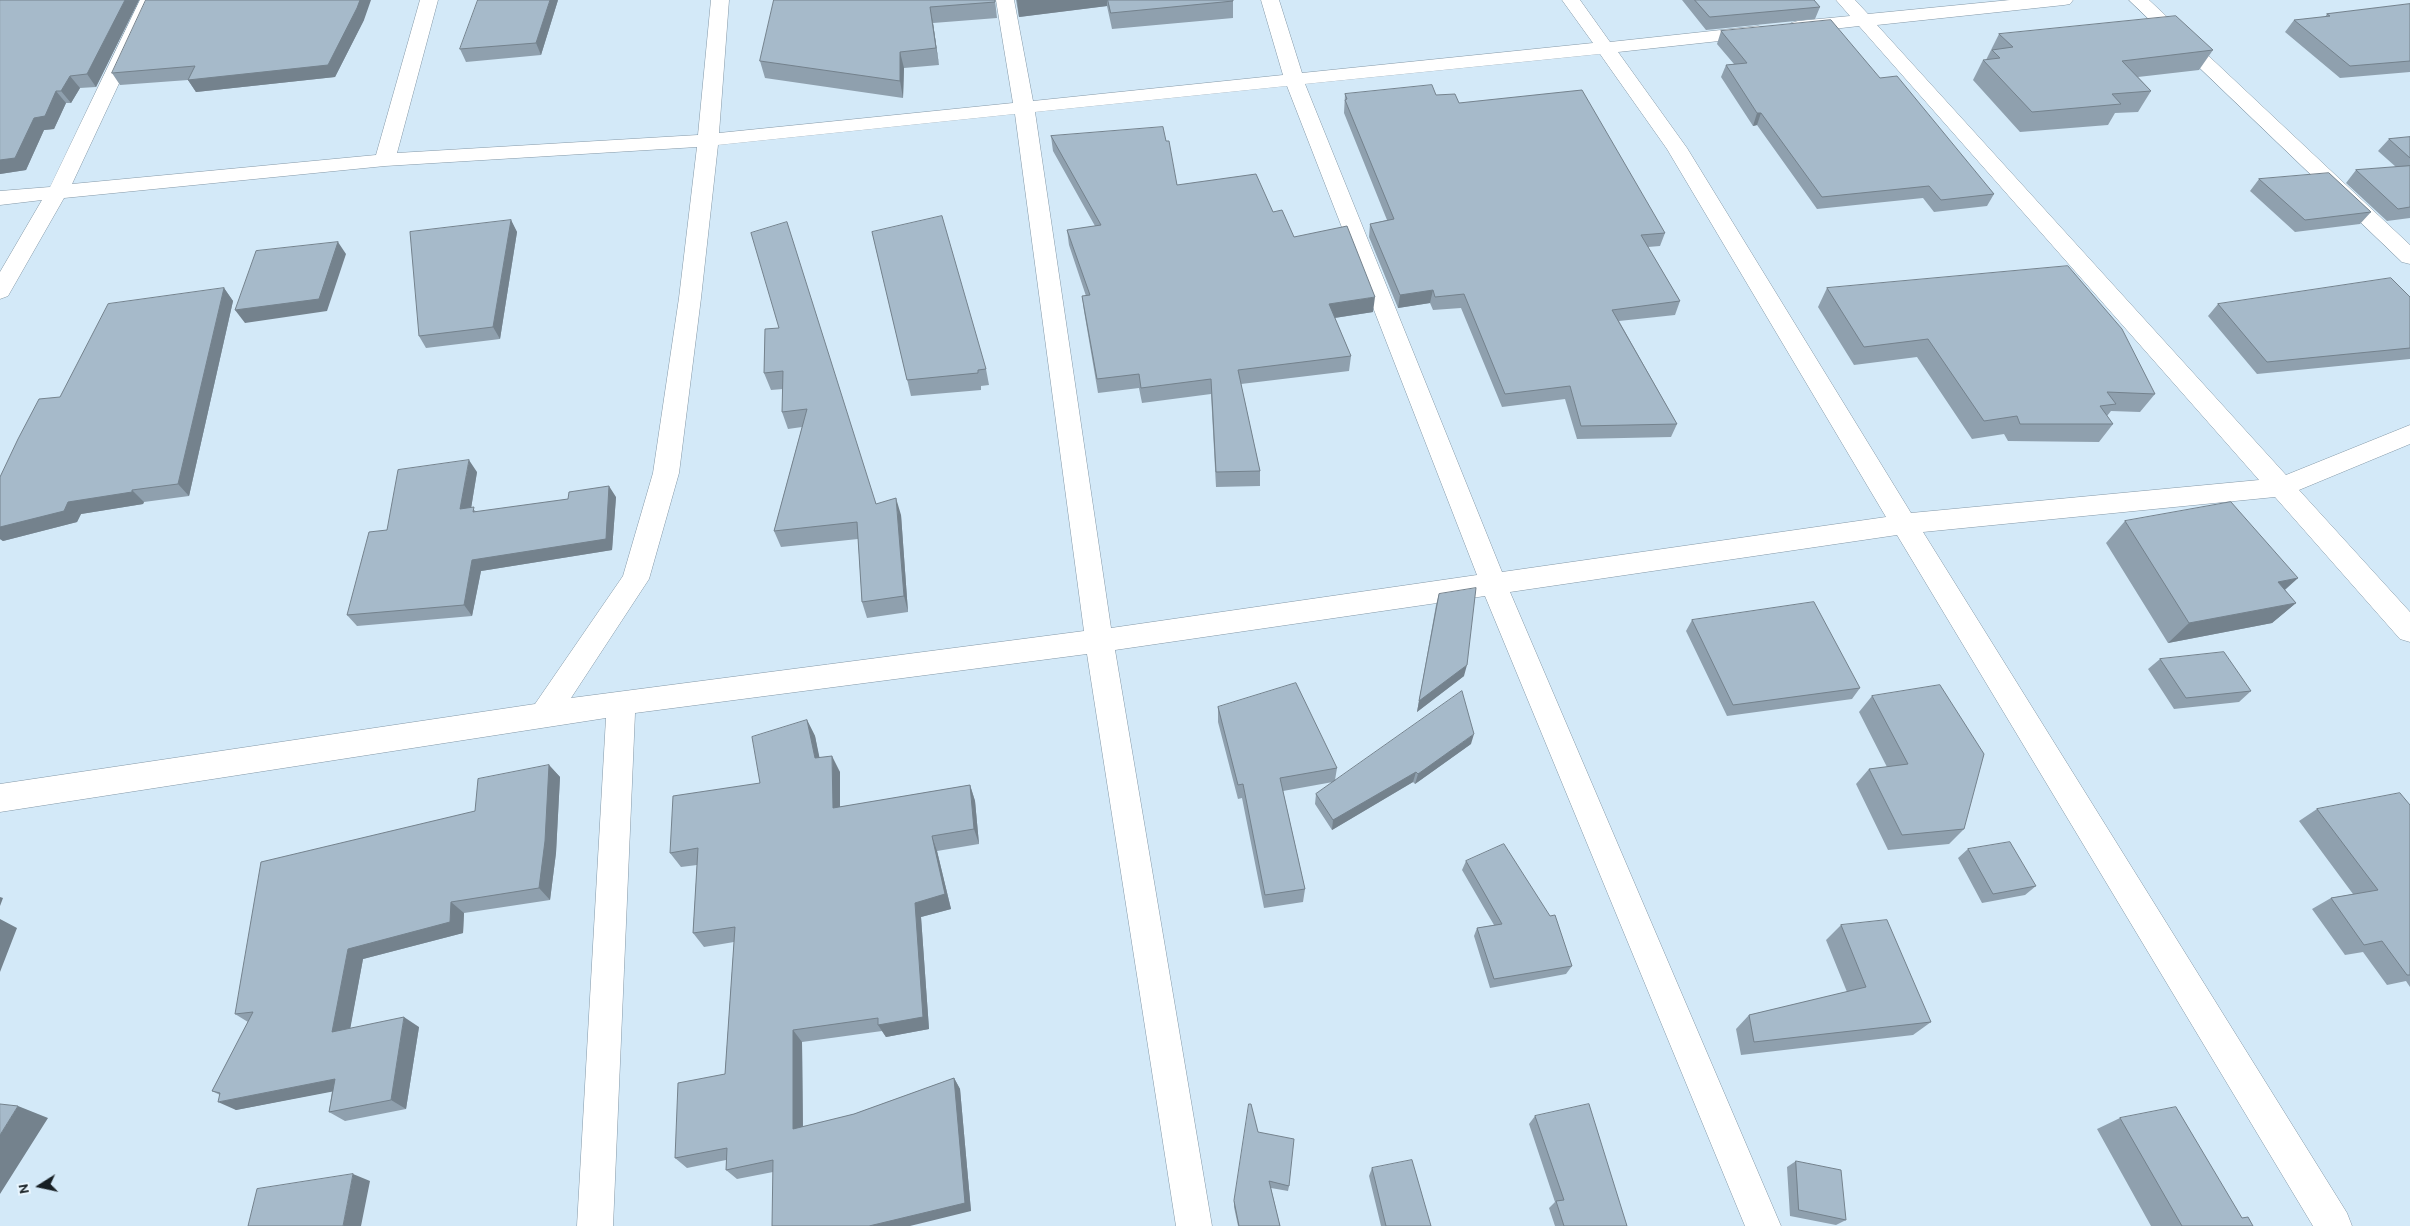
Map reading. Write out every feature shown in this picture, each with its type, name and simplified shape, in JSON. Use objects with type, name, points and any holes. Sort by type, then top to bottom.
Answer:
[{"type":"street","points":[[0,291],[58,191],[149,0]]},
{"type":"street","points":[[385,160],[429,0]]},
{"type":"street","points":[[544,715],[636,578],[666,473],[690,298],[708,140],[720,0]]},
{"type":"street","points":[[1005,0],[1024,108],[1099,641],[1194,1226]]},
{"type":"street","points":[[1270,0],[1294,80],[1493,583],[1763,1226]]},
{"type":"street","points":[[1571,0],[1677,148],[1904,524],[2334,1226]]},
{"type":"street","points":[[1846,0],[2410,631]]},
{"type":"street","points":[[0,198],[385,160],[708,140],[2064,0]]},
{"type":"street","points":[[2138,0],[2410,257]]},
{"type":"street","points":[[0,798],[621,703],[1099,641],[1904,524],[2282,487],[2410,434]]},
{"type":"street","points":[[595,1226],[621,703]]},
{"type":"building","points":[[0,0],[125,0],[87,74],[70,76],[61,91],[56,91],[45,116],[34,118],[15,158],[0,160]]},
{"type":"building","points":[[146,0],[360,0],[328,65],[188,80],[195,66],[112,73]]},
{"type":"building","points":[[478,0],[550,0],[536,43],[460,49]]},
{"type":"building","points":[[774,0],[995,0],[995,2],[930,7],[936,48],[900,52],[900,81],[760,61]]},
{"type":"building","points":[[1108,0],[1233,0],[1233,1],[1111,13]]},
{"type":"building","points":[[1695,0],[1814,0],[1820,7],[1710,17]]},
{"type":"building","points":[[2410,4],[2410,61],[2350,66],[2294,20],[2330,16],[2327,14]]},
{"type":"building","points":[[2176,16],[2213,50],[2122,61],[2151,91],[2112,94],[2121,104],[2032,112],[1983,60],[2000,58],[1992,50],[2013,47],[1999,34]]},
{"type":"building","points":[[1831,20],[1880,78],[1897,76],[1994,194],[1941,200],[1929,186],[1822,197],[1761,113],[1757,113],[1726,65],[1747,63],[1721,31]]},
{"type":"building","points":[[1432,85],[1436,95],[1455,94],[1459,103],[1582,90],[1665,233],[1641,235],[1680,301],[1612,310],[1677,424],[1581,426],[1570,386],[1505,394],[1464,294],[1435,297],[1433,290],[1400,295],[1370,224],[1394,219],[1345,100],[1347,99],[1345,94]]},
{"type":"building","points":[[1163,127],[1166,141],[1169,141],[1177,185],[1256,174],[1273,212],[1282,210],[1294,237],[1347,226],[1375,297],[1329,304],[1351,356],[1238,370],[1260,471],[1216,472],[1211,379],[1141,388],[1139,374],[1097,379],[1082,296],[1090,295],[1067,230],[1101,225],[1051,136]]},
{"type":"building","points":[[2410,137],[2410,158],[2389,139]]},
{"type":"building","points":[[2410,166],[2410,207],[2398,209],[2356,170]]},
{"type":"building","points":[[2329,173],[2371,212],[2305,220],[2259,179]]},
{"type":"building","points":[[942,216],[986,369],[978,370],[978,373],[907,380],[872,232]]},
{"type":"building","points":[[511,220],[493,327],[419,336],[410,232]]},
{"type":"building","points":[[787,222],[876,504],[896,498],[904,596],[862,602],[857,522],[774,531],[807,409],[782,412],[783,371],[764,373],[765,329],[779,328],[751,233]]},
{"type":"building","points":[[338,242],[319,299],[235,310],[256,251]]},
{"type":"building","points":[[2068,266],[2122,329],[2155,394],[2107,392],[2116,404],[2100,406],[2113,424],[2020,424],[2017,416],[1984,421],[1928,339],[1864,347],[1827,288]]},
{"type":"building","points":[[2391,278],[2410,297],[2410,348],[2267,362],[2218,304]]},
{"type":"building","points":[[224,288],[178,484],[132,490],[132,492],[68,502],[64,511],[0,527],[0,477],[18,439],[39,399],[60,397],[108,304]]},
{"type":"building","points":[[469,460],[460,509],[474,507],[473,512],[568,499],[569,492],[609,486],[606,539],[472,560],[464,605],[347,615],[369,532],[387,530],[398,470]]},
{"type":"building","points":[[2231,502],[2298,578],[2278,582],[2296,603],[2189,623],[2125,521]]},
{"type":"building","points":[[1476,588],[1467,665],[1419,701],[1439,594]]},
{"type":"building","points":[[1814,602],[1860,688],[1733,705],[1692,620]]},
{"type":"building","points":[[2224,652],[2251,691],[2186,698],[2160,659]]},
{"type":"building","points":[[1296,683],[1337,768],[1280,778],[1305,889],[1265,895],[1243,784],[1238,785],[1218,707]]},
{"type":"building","points":[[1940,685],[1984,754],[1964,829],[1902,835],[1869,769],[1908,764],[1872,696]]},
{"type":"building","points":[[1462,691],[1474,734],[1418,774],[1416,772],[1333,820],[1316,794]]},
{"type":"building","points":[[807,720],[815,758],[832,756],[833,808],[970,785],[974,829],[932,836],[945,894],[915,903],[923,1017],[878,1025],[878,1018],[793,1030],[793,1129],[854,1114],[954,1078],[965,1203],[869,1226],[772,1226],[773,1160],[726,1170],[727,1148],[675,1158],[678,1083],[725,1074],[735,927],[693,933],[698,848],[670,853],[673,796],[760,783],[752,737]]},
{"type":"building","points":[[549,765],[545,841],[539,888],[451,902],[450,922],[348,949],[332,1032],[404,1017],[391,1100],[329,1112],[335,1079],[218,1102],[220,1093],[212,1091],[253,1012],[235,1014],[261,862],[475,811],[478,779]]},
{"type":"building","points":[[2400,793],[2410,805],[2410,975],[2407,975],[2382,941],[2364,945],[2331,898],[2378,890],[2317,809]]},
{"type":"building","points":[[2010,842],[2036,886],[1993,894],[1968,849]]},
{"type":"building","points":[[1504,844],[1550,916],[1555,915],[1572,966],[1494,979],[1477,928],[1502,924],[1466,861]]},
{"type":"building","points":[[1887,920],[1931,1022],[1754,1042],[1749,1015],[1866,987],[1841,925]]},
{"type":"building","points":[[0,1104],[18,1106],[0,1135]]},
{"type":"building","points":[[1249,1104],[1251,1104],[1258,1132],[1294,1139],[1289,1186],[1269,1181],[1280,1226],[1239,1226],[1234,1201]]},
{"type":"building","points":[[1589,1104],[1627,1226],[1564,1226],[1556,1201],[1564,1200],[1535,1116]]},
{"type":"building","points":[[2176,1107],[2242,1218],[2248,1217],[2253,1226],[2182,1226],[2120,1118]]},
{"type":"building","points":[[1412,1160],[1431,1226],[1386,1226],[1372,1168]]},
{"type":"building","points":[[1796,1161],[1841,1170],[1846,1220],[1799,1210]]},
{"type":"building","points":[[353,1174],[343,1226],[248,1226],[257,1189]]}]
